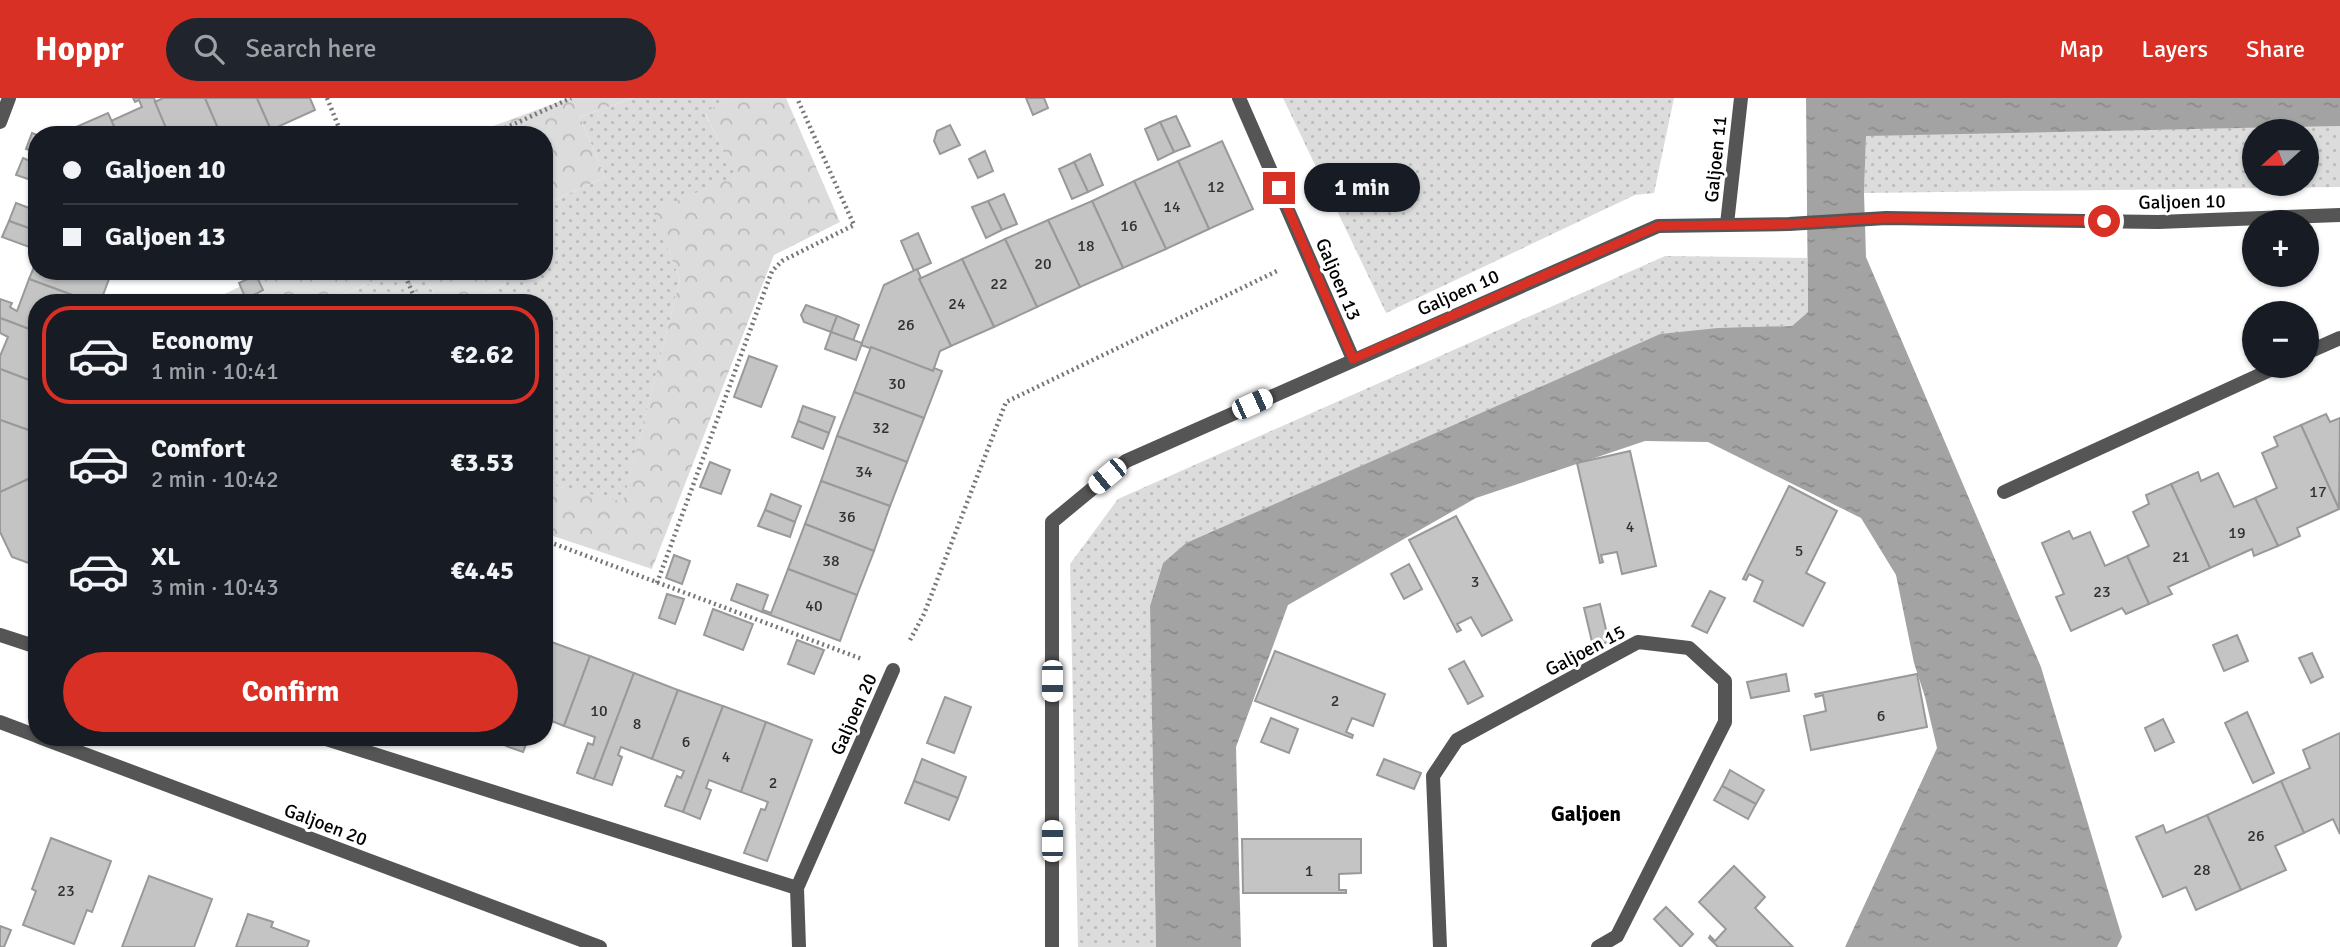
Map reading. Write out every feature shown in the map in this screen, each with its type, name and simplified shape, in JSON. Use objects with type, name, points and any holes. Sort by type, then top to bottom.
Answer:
[{"type":"street","points":[[0,122],[9,98]]},
{"type":"street","name":"Galjoen 13","points":[[1239,98],[1353,359]]},
{"type":"street","name":"Galjoen 11","points":[[1727,224],[1741,98]]},
{"type":"street","name":"Galjoen 10","points":[[1052,947],[1052,522],[1126,461],[1658,226],[1789,224],[1886,218],[2158,222],[2340,215]]},
{"type":"street","points":[[2319,347],[2340,338]]},
{"type":"street","points":[[2004,492],[2253,378]]},
{"type":"street","points":[[0,635],[28,644]]},
{"type":"street","name":"Galjoen 15","points":[[1440,947],[1433,776],[1457,740],[1638,642],[1689,648],[1724,681],[1726,722],[1617,936],[1598,947]]},
{"type":"street","name":"Galjoen 20","points":[[799,947],[797,888],[894,670]]},
{"type":"street","name":"Galjoen 20","points":[[0,722],[28,732]]},
{"type":"street","name":"Galjoen 20","points":[[65,746],[600,947]]},
{"type":"street","points":[[348,746],[797,888]]},
{"type":"path","points":[[327,98],[338,126]]},
{"type":"path","points":[[509,126],[570,98]]},
{"type":"path","points":[[657,583],[772,271],[782,261],[854,225],[797,98]]},
{"type":"path","points":[[553,543],[894,670],[925,614],[1006,401],[1309,256]]},
{"type":"green space","points":[[569,98],[633,98],[580,117],[605,177],[553,201],[553,126],[493,126]]},
{"type":"green space","points":[[633,98],[727,98],[705,114],[737,176],[654,211],[680,280],[623,503],[553,485],[553,294],[485,294],[506,283],[504,280],[553,280],[553,201],[605,177],[580,117]]},
{"type":"green space","points":[[727,98],[786,98],[840,222],[774,255],[652,569],[553,536],[553,485],[623,502],[680,280],[653,211],[736,176],[705,113]]},
{"type":"green space","points":[[1283,98],[1674,98],[1654,193],[1635,195],[1386,313]]},
{"type":"green space","points":[[2319,126],[2340,126],[2340,187],[2319,187]]},
{"type":"green space","points":[[2242,128],[2242,188],[1864,193],[1866,135]]},
{"type":"green space","points":[[1665,256],[1807,258],[1808,312],[1792,326],[1660,334],[1186,543],[1163,563],[1150,606],[1156,947],[1078,947],[1070,564],[1118,499]]},
{"type":"green space","points":[[253,280],[375,281],[344,294],[225,294]]},
{"type":"green space","points":[[427,280],[434,294],[344,294],[375,281]]},
{"type":"green space","points":[[427,280],[504,280],[506,283],[485,294],[434,294]]},
{"type":"water","points":[[1806,98],[2340,98],[2340,126],[2319,126],[2319,119],[2242,119],[2242,128],[1866,136],[1866,257],[2041,667],[2122,937],[2117,947],[1845,947],[1937,748],[1914,663],[1896,575],[1861,518],[1708,442],[1645,441],[1476,498],[1288,605],[1236,747],[1241,947],[1156,947],[1150,606],[1163,563],[1186,543],[1660,334],[1718,328],[1792,326],[1808,312]]},
{"type":"building","points":[[133,98],[154,98],[165,126],[114,126],[111,121],[142,107],[139,100],[135,102]]},
{"type":"building","points":[[163,98],[205,98],[217,126],[165,126],[155,102]]},
{"type":"building","points":[[205,98],[257,98],[269,126],[217,126]]},
{"type":"building","points":[[257,98],[310,98],[315,110],[280,126],[269,126]]},
{"type":"building","points":[[1026,98],[1044,98],[1048,108],[1033,115]]},
{"type":"building","points":[[108,113],[114,126],[78,126]]},
{"type":"building","points":[[1176,116],[1190,146],[1174,152],[1160,122]]},
{"type":"building","points":[[1160,122],[1174,152],[1158,160],[1145,129]]},
{"type":"building","points":[[950,125],[960,145],[940,154],[934,141],[937,131]]},
{"type":"building","points":[[1222,141],[1253,209],[1209,229],[1178,161]]},
{"type":"building","points":[[985,151],[993,171],[978,178],[969,159]]},
{"type":"building","points":[[1090,154],[1103,185],[1088,192],[1074,162]]},
{"type":"building","points":[[23,158],[28,160],[28,179],[16,175]]},
{"type":"building","points":[[1178,161],[1209,229],[1166,249],[1134,181]]},
{"type":"building","points":[[1074,162],[1088,192],[1072,199],[1059,169]]},
{"type":"building","points":[[1134,181],[1166,249],[1123,268],[1092,201]]},
{"type":"building","points":[[1004,194],[1017,224],[1002,230],[988,201]]},
{"type":"building","points":[[988,201],[1002,230],[986,238],[972,207]]},
{"type":"building","points":[[1092,201],[1123,268],[1080,287],[1048,220]]},
{"type":"building","points":[[16,203],[28,208],[28,228],[9,221]]},
{"type":"building","points":[[1048,220],[1080,287],[1037,307],[1005,239]]},
{"type":"building","points":[[9,221],[28,228],[28,247],[2,237]]},
{"type":"building","points":[[918,233],[931,263],[914,271],[901,241]]},
{"type":"building","points":[[1005,239],[1037,307],[994,327],[962,259]]},
{"type":"building","points":[[962,259],[994,327],[951,346],[919,279]]},
{"type":"building","points":[[917,269],[921,278],[919,279],[951,346],[940,351],[933,371],[861,345],[884,285]]},
{"type":"building","points":[[29,280],[70,294],[28,294],[28,329],[0,318],[0,299],[12,303],[10,307],[17,311]]},
{"type":"building","points":[[32,280],[109,280],[103,294],[70,294]]},
{"type":"building","points":[[258,280],[263,290],[255,294],[244,294],[239,283]]},
{"type":"building","points":[[806,305],[837,316],[831,332],[804,322],[801,315]]},
{"type":"building","points":[[837,316],[859,325],[853,341],[831,332]]},
{"type":"building","points":[[0,318],[28,329],[28,380],[0,369],[0,356],[8,337],[0,333]]},
{"type":"building","points":[[831,332],[862,343],[856,360],[825,349]]},
{"type":"building","points":[[871,347],[933,371],[934,368],[942,371],[924,418],[854,392]]},
{"type":"building","points":[[749,356],[777,366],[761,407],[734,397]]},
{"type":"building","points":[[0,369],[28,380],[28,430],[0,420]]},
{"type":"building","points":[[854,392],[924,418],[907,462],[837,436]]},
{"type":"building","points":[[803,406],[835,417],[829,433],[798,421]]},
{"type":"building","points":[[2326,414],[2330,422],[2340,418],[2339,509],[2301,425]]},
{"type":"building","points":[[0,420],[28,430],[28,479],[0,492]]},
{"type":"building","points":[[798,421],[829,433],[823,449],[792,437]]},
{"type":"building","points":[[2301,425],[2339,509],[2297,528],[2300,536],[2278,546],[2255,498],[2277,488],[2262,453],[2278,446],[2274,437]]},
{"type":"building","points":[[837,436],[907,462],[890,506],[821,481]]},
{"type":"building","points":[[1630,451],[1656,566],[1622,574],[1617,552],[1601,555],[1603,562],[1600,563],[1577,463]]},
{"type":"building","points":[[710,462],[730,470],[721,494],[700,487]]},
{"type":"building","points":[[2198,472],[2201,481],[2218,473],[2234,507],[2255,498],[2278,546],[2254,556],[2252,549],[2210,568],[2171,484]]},
{"type":"building","points":[[28,479],[28,563],[12,557],[0,532],[0,492]]},
{"type":"building","points":[[821,481],[890,506],[874,551],[805,524]]},
{"type":"building","points":[[2171,484],[2210,568],[2168,587],[2172,594],[2149,604],[2127,556],[2149,546],[2133,512],[2149,504],[2146,495]]},
{"type":"building","points":[[1789,486],[1837,511],[1806,573],[1825,583],[1803,626],[1754,601],[1763,581],[1749,574],[1746,580],[1743,579]]},
{"type":"building","points":[[771,494],[801,506],[795,522],[765,510]]},
{"type":"building","points":[[765,510],[795,522],[790,537],[758,526]]},
{"type":"building","points":[[1456,516],[1512,620],[1482,636],[1471,617],[1457,624],[1461,630],[1457,632],[1409,540]]},
{"type":"building","points":[[805,524],[874,551],[857,595],[788,569]]},
{"type":"building","points":[[2069,531],[2073,539],[2090,532],[2105,566],[2127,556],[2149,604],[2126,614],[2122,608],[2071,631],[2056,597],[2064,594],[2042,543]]},
{"type":"building","points":[[674,555],[690,561],[682,584],[666,578]]},
{"type":"building","points":[[1409,564],[1422,589],[1404,599],[1391,574]]},
{"type":"building","points":[[788,569],[857,595],[840,641],[762,612],[771,613]]},
{"type":"building","points":[[737,584],[768,595],[762,612],[731,600]]},
{"type":"building","points":[[1710,591],[1725,598],[1707,633],[1692,626]]},
{"type":"building","points":[[667,594],[684,599],[675,624],[659,618]]},
{"type":"building","points":[[1600,604],[1609,642],[1593,646],[1584,608]]},
{"type":"building","points":[[713,609],[753,624],[743,650],[704,635]]},
{"type":"building","points":[[2237,635],[2248,661],[2224,671],[2213,645]]},
{"type":"building","points":[[797,640],[824,650],[814,674],[788,664]]},
{"type":"building","points":[[553,643],[590,656],[564,726],[553,722]]},
{"type":"building","points":[[1275,651],[1385,694],[1373,726],[1352,718],[1346,732],[1353,735],[1352,738],[1255,701]]},
{"type":"building","points":[[2312,653],[2323,677],[2311,683],[2299,658]]},
{"type":"building","points":[[590,656],[634,673],[594,779],[577,773],[588,743],[593,745],[595,737],[564,726]]},
{"type":"building","points":[[1464,661],[1483,696],[1468,704],[1449,669]]},
{"type":"building","points":[[634,673],[678,690],[652,759],[621,747],[618,755],[622,757],[612,785],[594,779]]},
{"type":"building","points":[[1786,674],[1789,691],[1751,698],[1747,682]]},
{"type":"building","points":[[1917,674],[1927,727],[1811,750],[1804,716],[1826,711],[1823,695],[1816,697],[1815,694]]},
{"type":"building","points":[[678,690],[723,706],[683,812],[665,806],[677,776],[681,778],[684,771],[652,759]]},
{"type":"building","points":[[945,697],[971,707],[954,753],[927,743]]},
{"type":"building","points":[[723,706],[766,722],[741,792],[709,780],[706,788],[711,790],[700,819],[683,812]]},
{"type":"building","points":[[2247,712],[2274,773],[2253,783],[2225,723]]},
{"type":"building","points":[[1271,718],[1298,729],[1289,753],[1261,742]]},
{"type":"building","points":[[2163,719],[2174,742],[2155,751],[2145,728]]},
{"type":"building","points":[[766,722],[812,740],[767,861],[744,853],[761,809],[765,810],[768,802],[741,792]]},
{"type":"building","points":[[2340,733],[2340,834],[2333,819],[2304,833],[2281,781],[2310,768],[2303,750]]},
{"type":"building","points":[[506,746],[525,746],[523,752]]},
{"type":"building","points":[[922,759],[966,777],[958,798],[914,781]]},
{"type":"building","points":[[1384,759],[1421,773],[1414,789],[1377,775]]},
{"type":"building","points":[[1730,770],[1764,790],[1756,804],[1722,786]]},
{"type":"building","points":[[914,781],[958,798],[949,820],[905,803]]},
{"type":"building","points":[[2281,781],[2304,833],[2275,846],[2286,870],[2241,890],[2207,815]]},
{"type":"building","points":[[1722,786],[1756,804],[1748,819],[1714,800]]},
{"type":"building","points":[[2207,815],[2241,890],[2196,910],[2186,887],[2163,897],[2136,837],[2163,825],[2166,833]]},
{"type":"building","points":[[51,838],[111,861],[92,912],[87,910],[74,944],[23,925],[36,891],[32,889]]},
{"type":"building","points":[[1242,839],[1361,839],[1361,873],[1339,874],[1339,890],[1346,890],[1346,893],[1243,893]]},
{"type":"building","points":[[1734,866],[1765,897],[1755,908],[1793,947],[1718,947],[1709,938],[1710,936],[1715,941],[1726,929],[1699,902]]},
{"type":"building","points":[[149,876],[212,899],[194,947],[122,947]]},
{"type":"building","points":[[1666,907],[1693,934],[1681,947],[1654,919]]},
{"type":"building","points":[[248,914],[273,922],[271,927],[309,941],[307,947],[236,947]]},
{"type":"building","points":[[0,926],[11,930],[4,947],[0,947]]},
{"type":"district","name":"Galjoen","points":[[1586,814]]},
{"type":"route","points":[[1279,188],[1353,359],[1658,226],[1789,224],[1886,218],[2104,221]]}]
